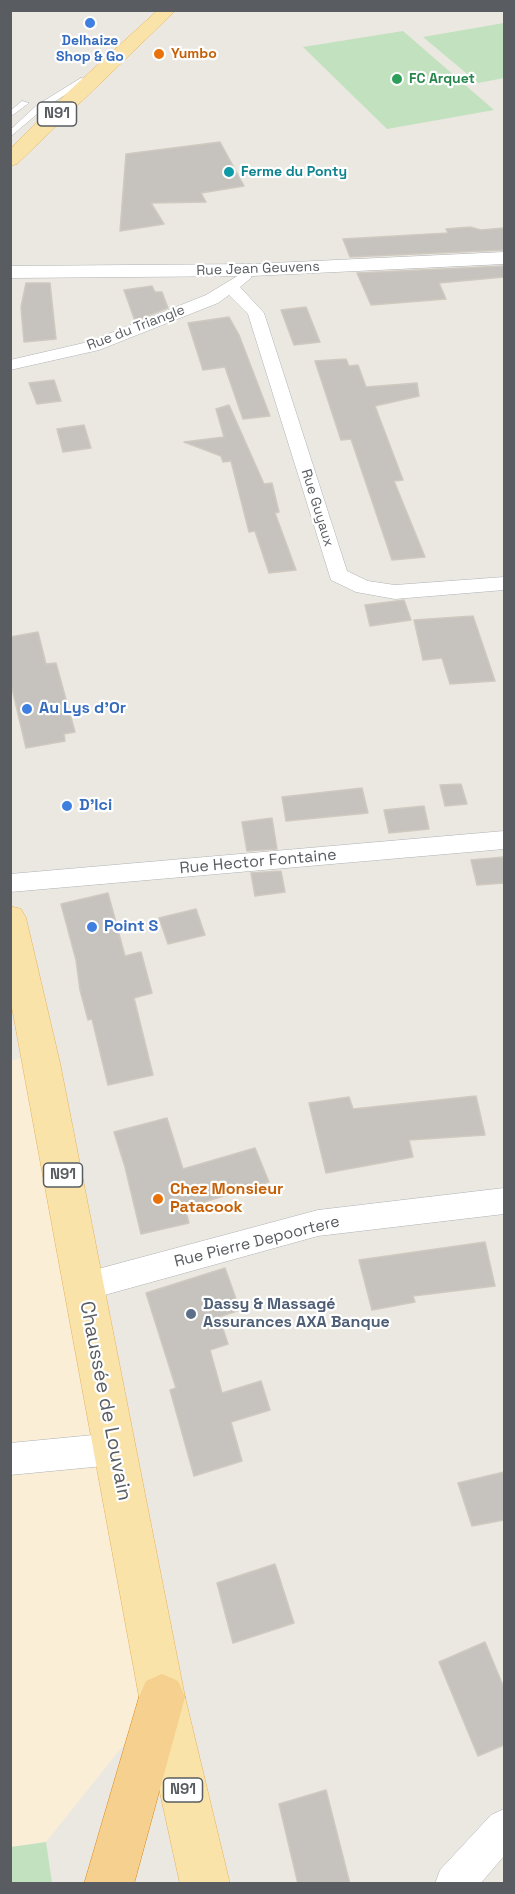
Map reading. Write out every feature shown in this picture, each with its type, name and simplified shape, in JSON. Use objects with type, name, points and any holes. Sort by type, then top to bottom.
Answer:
[{"type":"highway","points":[[109,1884],[162,1697]]},
{"type":"main road","name":"N91","points":[[10,142],[153,10]]},
{"type":"main road","name":"N91","points":[[10,160],[75,95],[168,10]]},
{"type":"main road","name":"Chaussée de Louvain","points":[[10,918],[42,1063],[162,1697],[205,1884]]},
{"type":"street","name":"Rue Jean Geuvens","points":[[10,272],[252,270],[504,258]]},
{"type":"street","name":"Rue du Triangle","points":[[10,365],[93,346],[212,299],[232,288],[252,270]]},
{"type":"street","name":"Rue Guyaux","points":[[232,288],[256,313],[338,574],[363,587],[394,592],[504,584]]},
{"type":"street","name":"Rue Hector Fontaine","points":[[10,884],[504,840]]},
{"type":"street","name":"Rue Pierre Depoortere","points":[[83,1287],[318,1223],[504,1202]]},
{"type":"street","points":[[10,1459],[114,1449]]},
{"type":"street","points":[[453,1884],[504,1828]]},
{"type":"lane","name":"N91","points":[[10,151],[161,10]]},
{"type":"lane","points":[[10,135],[40,107],[84,80]]},
{"type":"lane","points":[[10,115],[25,103]]},
{"type":"shaded area","points":[[40,1053],[162,1697],[46,1842],[11,1847],[10,1061]]},
{"type":"green space","name":"FC Arquet","points":[[504,23],[504,78],[478,83],[423,37]]},
{"type":"green space","name":"FC Arquet","points":[[403,31],[494,110],[387,129],[303,47]]},
{"type":"green space","points":[[46,1842],[52,1883],[11,1883],[11,1847]]},
{"type":"building","points":[[220,142],[244,186],[201,193],[206,202],[151,203],[164,224],[120,231],[126,154]]},
{"type":"building","points":[[470,227],[481,230],[504,228],[504,250],[350,257],[343,239],[448,233],[446,229]]},
{"type":"building","points":[[504,266],[504,277],[439,283],[446,299],[371,305],[357,273]]},
{"type":"building","points":[[26,283],[50,283],[56,339],[24,342],[21,307]]},
{"type":"building","points":[[152,286],[155,292],[162,292],[168,308],[135,321],[124,290]]},
{"type":"building","points":[[306,307],[320,342],[294,345],[281,310]]},
{"type":"building","points":[[229,317],[239,335],[270,416],[243,419],[225,367],[203,370],[188,323]]},
{"type":"building","points":[[346,359],[349,366],[358,365],[366,387],[417,383],[419,396],[375,406],[403,480],[394,481],[425,557],[392,560],[351,439],[341,440],[315,361]]},
{"type":"building","points":[[54,380],[61,401],[37,404],[29,383]]},
{"type":"building","points":[[229,405],[264,484],[272,483],[279,512],[275,513],[296,570],[269,573],[255,531],[249,532],[231,461],[223,462],[221,456],[184,442],[224,437],[216,409]]},
{"type":"building","points":[[84,425],[91,448],[63,452],[57,429]]},
{"type":"building","points":[[404,600],[411,620],[370,626],[365,605]]},
{"type":"building","points":[[473,616],[495,681],[450,684],[442,658],[423,660],[414,620]]},
{"type":"building","points":[[38,632],[46,664],[56,663],[75,732],[64,734],[65,741],[26,748],[10,680],[10,637]]},
{"type":"building","points":[[461,784],[467,804],[445,806],[440,785]]},
{"type":"building","points":[[362,788],[368,813],[286,821],[282,797]]},
{"type":"building","points":[[424,806],[429,829],[389,833],[384,810]]},
{"type":"building","points":[[272,818],[277,849],[247,851],[242,822]]},
{"type":"building","points":[[504,857],[504,883],[477,885],[471,860]]},
{"type":"building","points":[[281,871],[285,892],[255,896],[251,873]]},
{"type":"building","points":[[108,893],[125,956],[141,952],[152,993],[134,998],[153,1075],[108,1085],[92,1019],[88,1020],[80,990],[76,960],[61,904]]},
{"type":"building","points":[[196,909],[205,935],[168,944],[159,918]]},
{"type":"building","points":[[476,1096],[485,1135],[409,1140],[413,1157],[326,1173],[309,1103],[349,1097],[353,1109]]},
{"type":"building","points":[[167,1118],[183,1169],[255,1148],[269,1182],[185,1208],[189,1223],[141,1234],[114,1132]]},
{"type":"building","points":[[485,1242],[495,1286],[413,1296],[415,1302],[372,1310],[359,1260]]},
{"type":"building","points":[[225,1268],[240,1310],[219,1317],[228,1344],[210,1350],[222,1393],[261,1381],[270,1410],[231,1422],[242,1461],[194,1476],[170,1390],[176,1388],[146,1293]]},
{"type":"building","points":[[504,1472],[504,1520],[472,1526],[458,1483]]},
{"type":"building","points":[[275,1564],[294,1623],[233,1643],[217,1583]]},
{"type":"building","points":[[485,1642],[504,1688],[504,1745],[478,1756],[439,1662]]},
{"type":"building","points":[[326,1790],[350,1884],[298,1884],[279,1804]]},
{"type":"place","name":"Delhaize Shop & Go","points":[[90,23]]},
{"type":"place","name":"Yumbo","points":[[159,54]]},
{"type":"place","name":"FC Arquet","points":[[397,79]]},
{"type":"place","name":"Ferme du Ponty","points":[[229,172]]},
{"type":"place","name":"Au Lys d'Or","points":[[27,709]]},
{"type":"place","name":"D'Ici","points":[[67,806]]},
{"type":"place","name":"Point S","points":[[92,927]]},
{"type":"place","name":"Chez Monsieur Patacook","points":[[158,1199]]},
{"type":"place","name":"Dassy & Massagé Assurances AXA Banque","points":[[191,1314]]}]
